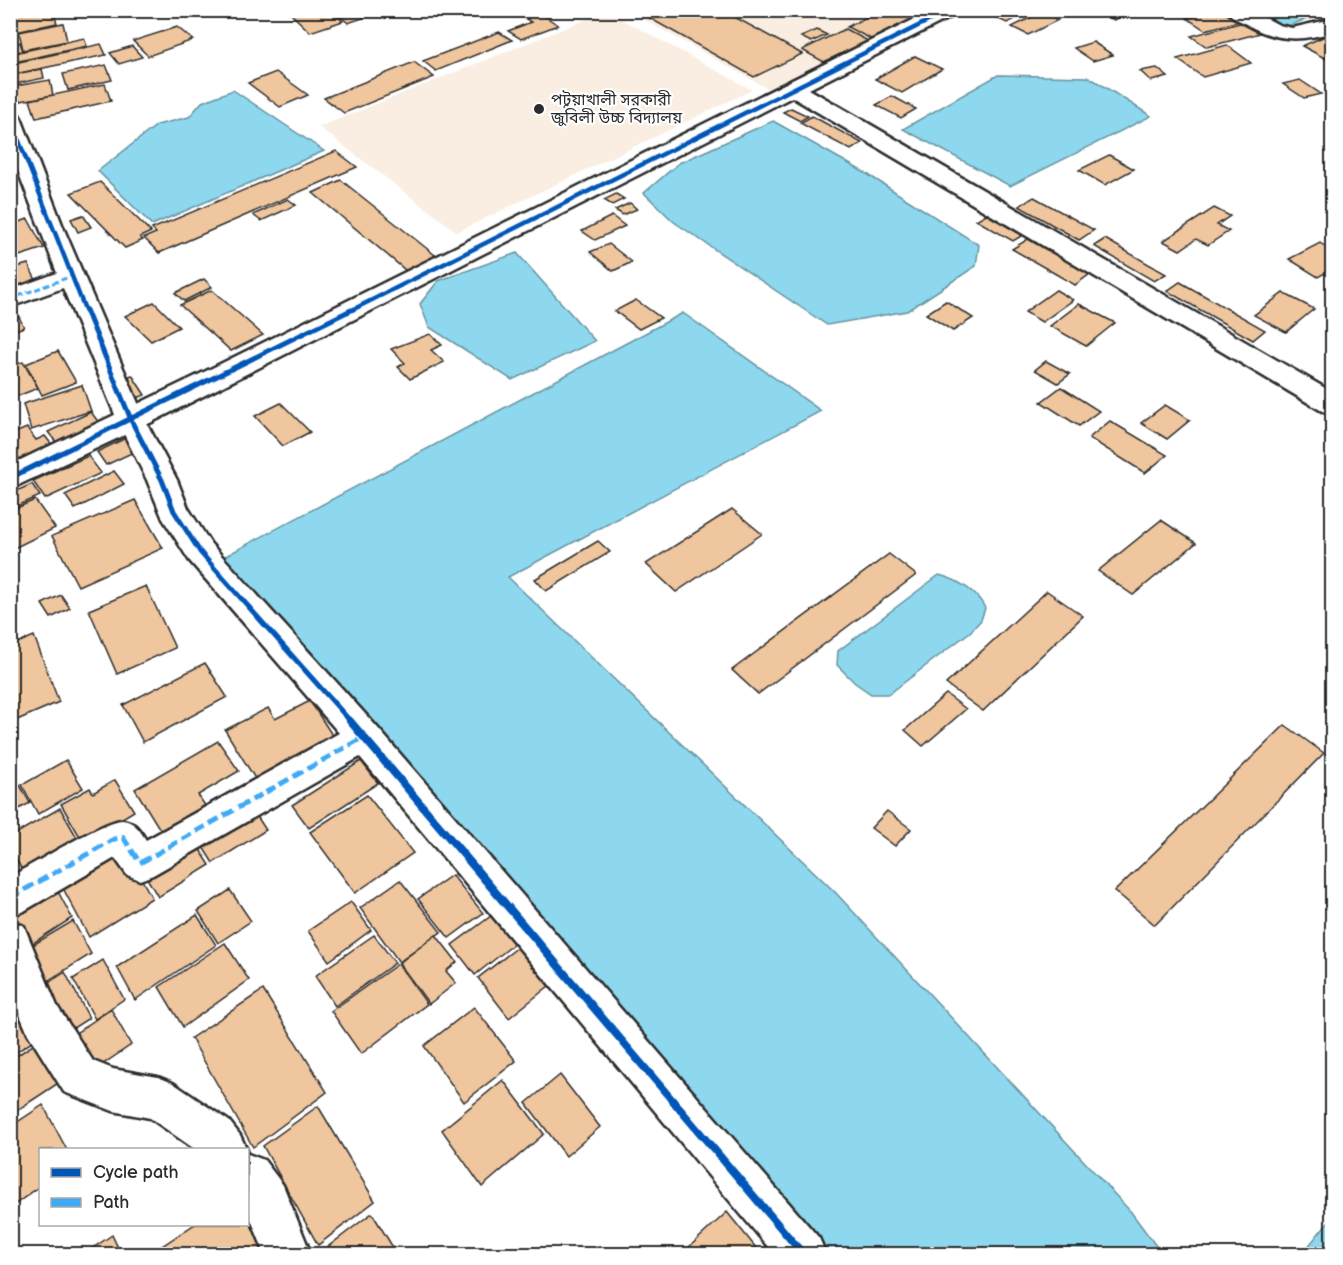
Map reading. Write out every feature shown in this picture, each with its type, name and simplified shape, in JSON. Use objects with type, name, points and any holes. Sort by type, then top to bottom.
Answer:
[{"type":"street","points":[[10,478],[132,422],[517,225],[795,90],[950,10]]},
{"type":"street","points":[[1236,10],[1269,30],[1289,35],[1314,32],[1332,25]]},
{"type":"street","points":[[795,90],[1332,404]]},
{"type":"street","points":[[10,118],[132,422],[162,480],[174,511],[200,552],[364,737],[803,1254]]},
{"type":"street","points":[[10,299],[72,276]]},
{"type":"street","points":[[10,898],[114,839],[123,837],[140,863],[364,737]]},
{"type":"street","points":[[13,952],[42,1020],[79,1077],[113,1090],[158,1098],[214,1136],[224,1148]]},
{"type":"street","points":[[249,1177],[267,1201],[288,1254]]},
{"type":"shaded area","name":"পটুয়াখালী সরকারী জুবিলী উচ্চ বিদ্যালয়","points":[[607,11],[752,90],[457,232],[319,127]]},
{"type":"shaded area","points":[[628,11],[653,11],[644,15],[801,54],[722,11],[880,11],[848,27],[872,40],[930,11],[939,11],[774,92]],"holes":[[[845,29],[824,62],[802,49]]]},
{"type":"water","points":[[1332,10],[1282,28],[1251,11]]},
{"type":"water","points":[[998,75],[1089,77],[1151,116],[1010,186],[903,129]]},
{"type":"water","points":[[233,90],[324,151],[152,225],[98,171],[157,125],[189,117],[202,102]]},
{"type":"water","points":[[773,121],[867,174],[979,245],[976,266],[907,311],[827,325],[674,222],[644,193],[679,163]]},
{"type":"water","points":[[517,253],[595,341],[512,380],[429,327],[420,304],[438,281]]},
{"type":"water","points":[[683,313],[821,411],[508,577],[835,892],[1131,1212],[1162,1254],[830,1254],[480,872],[214,562]]},
{"type":"water","points":[[939,575],[952,579],[977,596],[985,608],[981,620],[970,632],[889,694],[871,694],[855,683],[837,665],[838,651]]},
{"type":"water","points":[[1332,1217],[1332,1254],[1302,1254]]},
{"type":"building","points":[[32,10],[53,10],[57,23],[16,32],[11,14]]},
{"type":"building","points":[[287,10],[330,10],[343,21],[310,32]]},
{"type":"building","points":[[334,10],[383,10],[384,11],[348,23]]},
{"type":"building","points":[[653,10],[722,10],[802,54],[754,77],[644,15]]},
{"type":"building","points":[[880,10],[930,10],[873,40],[847,27]]},
{"type":"building","points":[[986,10],[1032,10],[1007,23],[983,12]]},
{"type":"building","points":[[1094,10],[1124,10],[1129,13],[1114,20]]},
{"type":"building","points":[[1218,10],[1229,10],[1244,20],[1205,30],[1187,18]]},
{"type":"building","points":[[1042,12],[1058,20],[1028,35],[1012,27]]},
{"type":"building","points":[[540,13],[558,25],[521,39],[508,31],[531,22],[526,19]]},
{"type":"building","points":[[1247,21],[1264,32],[1207,47],[1191,36]]},
{"type":"building","points":[[63,23],[67,41],[23,50],[19,32]]},
{"type":"building","points":[[177,27],[193,40],[148,56],[133,41]]},
{"type":"building","points":[[845,29],[868,41],[824,62],[802,50]]},
{"type":"building","points":[[817,30],[827,35],[811,42],[801,37]]},
{"type":"building","points":[[499,32],[512,40],[436,71],[423,61]]},
{"type":"building","points":[[1332,33],[1332,62],[1302,46]]},
{"type":"building","points":[[84,38],[87,46],[10,63],[10,54]]},
{"type":"building","points":[[20,42],[23,51],[10,53],[10,44]]},
{"type":"building","points":[[1093,42],[1113,55],[1093,61],[1074,48]]},
{"type":"building","points":[[101,44],[106,55],[10,75],[10,64]]},
{"type":"building","points":[[1227,45],[1251,63],[1203,77],[1177,59]]},
{"type":"building","points":[[132,46],[142,57],[119,64],[110,53]]},
{"type":"building","points":[[915,56],[942,69],[902,93],[875,79]]},
{"type":"building","points":[[414,62],[434,77],[344,113],[324,98]]},
{"type":"building","points":[[106,65],[112,80],[68,90],[63,74]]},
{"type":"building","points":[[1157,68],[1168,77],[1151,81],[1140,71]]},
{"type":"building","points":[[42,69],[44,78],[10,85],[10,75]]},
{"type":"building","points":[[276,72],[308,95],[280,107],[248,83]]},
{"type":"building","points":[[50,80],[53,95],[10,103],[10,87]]},
{"type":"building","points":[[1300,80],[1321,94],[1304,98],[1283,84]]},
{"type":"building","points":[[105,84],[111,101],[36,118],[30,100]]},
{"type":"building","points":[[892,96],[916,109],[901,118],[876,105]]},
{"type":"building","points":[[791,108],[808,116],[800,121],[783,112]]},
{"type":"building","points":[[812,116],[862,143],[851,150],[800,123]]},
{"type":"building","points":[[336,151],[357,167],[159,253],[144,238],[156,233],[152,229]]},
{"type":"building","points":[[1109,155],[1134,169],[1105,185],[1079,170]]},
{"type":"building","points":[[341,180],[440,259],[410,274],[313,193]]},
{"type":"building","points":[[100,182],[151,232],[140,237],[143,240],[125,248],[71,193]]},
{"type":"building","points":[[616,194],[624,199],[612,205],[604,200]]},
{"type":"building","points":[[1034,197],[1094,230],[1079,240],[1019,206]]},
{"type":"building","points":[[288,199],[296,205],[261,221],[253,215]]},
{"type":"building","points":[[630,203],[637,209],[623,215],[615,210]]},
{"type":"building","points":[[1214,208],[1230,216],[1217,225],[1229,231],[1208,245],[1196,239],[1180,250],[1163,241]]},
{"type":"building","points":[[986,214],[1023,235],[1013,241],[976,220]]},
{"type":"building","points":[[83,215],[91,227],[78,232],[71,219]]},
{"type":"building","points":[[612,216],[625,226],[595,240],[582,231]]},
{"type":"building","points":[[28,219],[44,248],[10,259],[10,225]]},
{"type":"building","points":[[1028,239],[1090,274],[1075,285],[1012,249]]},
{"type":"building","points":[[1105,239],[1166,274],[1154,281],[1094,246]]},
{"type":"building","points":[[1320,243],[1332,251],[1332,269],[1318,277],[1289,259]]},
{"type":"building","points":[[609,244],[632,262],[613,271],[590,252]]},
{"type":"building","points":[[28,264],[39,286],[10,296],[10,269]]},
{"type":"building","points":[[204,279],[212,287],[184,301],[175,293]]},
{"type":"building","points":[[1180,282],[1265,330],[1253,340],[1167,291]]},
{"type":"building","points":[[212,290],[263,335],[231,351],[180,305]]},
{"type":"building","points":[[1056,290],[1073,300],[1042,322],[1025,312]]},
{"type":"building","points":[[1283,293],[1314,309],[1286,332],[1254,315]]},
{"type":"building","points":[[636,300],[661,318],[639,329],[615,311]]},
{"type":"building","points":[[946,301],[973,318],[953,331],[926,314]]},
{"type":"building","points":[[154,302],[179,327],[151,341],[125,316]]},
{"type":"building","points":[[1079,304],[1115,323],[1086,346],[1050,326]]},
{"type":"building","points":[[18,315],[24,327],[10,332],[10,318]]},
{"type":"building","points":[[430,334],[442,345],[431,350],[444,362],[410,379],[398,367],[405,363],[391,349]]},
{"type":"building","points":[[58,351],[76,382],[42,395],[26,364]]},
{"type":"building","points":[[1046,361],[1070,374],[1058,383],[1035,370]]},
{"type":"building","points":[[23,362],[38,388],[10,399],[10,365]]},
{"type":"building","points":[[132,375],[145,395],[132,400],[120,380]]},
{"type":"building","points":[[82,385],[91,411],[31,430],[23,404]]},
{"type":"building","points":[[1061,387],[1099,411],[1079,426],[1041,402]]},
{"type":"building","points":[[281,403],[310,432],[283,446],[255,416]]},
{"type":"building","points":[[1165,405],[1190,420],[1167,439],[1141,423]]},
{"type":"building","points":[[91,412],[102,427],[60,447],[48,432]]},
{"type":"building","points":[[1110,421],[1167,455],[1145,473],[1089,438]]},
{"type":"building","points":[[27,428],[36,440],[45,436],[56,450],[10,472],[10,435]]},
{"type":"building","points":[[130,436],[140,449],[106,465],[97,452]]},
{"type":"building","points":[[88,456],[101,473],[45,499],[33,481]]},
{"type":"building","points":[[114,471],[124,484],[75,509],[65,495]]},
{"type":"building","points":[[32,484],[40,496],[10,509],[10,494]]},
{"type":"building","points":[[35,500],[55,528],[10,550],[10,511]]},
{"type":"building","points":[[135,500],[163,548],[78,586],[52,536]]},
{"type":"building","points":[[732,509],[762,534],[676,592],[646,564]]},
{"type":"building","points":[[1161,520],[1196,543],[1133,595],[1098,571]]},
{"type":"building","points":[[598,541],[610,552],[546,591],[535,579]]},
{"type":"building","points":[[889,554],[916,575],[758,694],[732,670]]},
{"type":"building","points":[[146,586],[175,648],[117,674],[89,610]]},
{"type":"building","points":[[1047,591],[1083,616],[983,711],[946,684]]},
{"type":"building","points":[[61,595],[70,608],[51,618],[42,604]]},
{"type":"building","points":[[34,636],[59,702],[10,723],[10,646]]},
{"type":"building","points":[[205,663],[227,697],[143,742],[123,705]]},
{"type":"building","points":[[946,694],[966,709],[923,746],[905,730]]},
{"type":"building","points":[[310,701],[336,741],[259,785],[225,730],[268,708],[275,719]]},
{"type":"building","points":[[1285,725],[1324,753],[1155,925],[1115,891]]},
{"type":"building","points":[[218,741],[239,771],[198,795],[208,810],[164,836],[135,789]]},
{"type":"building","points":[[66,760],[83,788],[38,814],[22,785]]},
{"type":"building","points":[[361,761],[378,783],[309,828],[292,805]]},
{"type":"building","points":[[13,773],[30,803],[10,814],[10,774]]},
{"type":"building","points":[[115,780],[134,811],[83,842],[61,804],[90,788],[93,793]]},
{"type":"building","points":[[367,795],[413,853],[355,893],[310,832]]},
{"type":"building","points":[[249,804],[266,830],[213,863],[196,836]]},
{"type":"building","points":[[60,808],[82,846],[27,879],[10,848],[10,837]]},
{"type":"building","points":[[887,811],[911,829],[895,846],[871,828]]},
{"type":"building","points":[[192,837],[210,865],[158,897],[141,868]]},
{"type":"building","points":[[119,839],[152,898],[89,937],[57,877]]},
{"type":"building","points":[[452,875],[483,913],[449,938],[418,899]]},
{"type":"building","points":[[400,880],[441,932],[399,962],[360,908]]},
{"type":"building","points":[[53,882],[72,918],[27,947],[10,914]]},
{"type":"building","points":[[230,890],[251,921],[218,943],[198,911]]},
{"type":"building","points":[[351,902],[371,930],[329,961],[308,931]]},
{"type":"building","points":[[197,915],[216,945],[135,1000],[117,967]]},
{"type":"building","points":[[491,916],[514,944],[475,975],[452,945]]},
{"type":"building","points":[[73,921],[91,954],[43,984],[26,949]]},
{"type":"building","points":[[374,935],[395,963],[335,1006],[315,976]]},
{"type":"building","points":[[436,935],[457,962],[446,971],[456,983],[429,1004],[399,963]]},
{"type":"building","points":[[225,943],[249,980],[183,1027],[159,987]]},
{"type":"building","points":[[518,947],[549,986],[509,1018],[478,978]]},
{"type":"building","points":[[103,960],[124,999],[95,1019],[73,979]]},
{"type":"building","points":[[398,964],[427,1004],[361,1054],[331,1011]]},
{"type":"building","points":[[65,972],[89,1018],[64,1034],[40,988]]},
{"type":"building","points":[[263,990],[327,1092],[253,1147],[191,1038]]},
{"type":"building","points":[[18,1004],[37,1039],[10,1056],[10,1009]]},
{"type":"building","points":[[474,1007],[516,1061],[464,1102],[424,1046]]},
{"type":"building","points":[[111,1009],[131,1045],[87,1075],[67,1039]]},
{"type":"building","points":[[39,1041],[60,1082],[10,1115],[10,1060]]},
{"type":"building","points":[[560,1075],[600,1127],[566,1156],[526,1103]]},
{"type":"building","points":[[503,1080],[544,1134],[482,1187],[442,1130]]},
{"type":"building","points":[[43,1105],[66,1148],[39,1148],[39,1187],[10,1208],[10,1127]]},
{"type":"building","points":[[318,1106],[375,1201],[318,1245],[263,1146]]},
{"type":"building","points":[[727,1212],[761,1254],[694,1254],[688,1248]]},
{"type":"building","points":[[372,1213],[397,1254],[328,1254],[325,1249]]},
{"type":"building","points":[[249,1220],[265,1254],[150,1254],[192,1226],[249,1226]]},
{"type":"building","points":[[112,1235],[121,1254],[84,1254]]},
{"type":"marked path","points":[[10,299],[72,276]]},
{"type":"marked path","points":[[10,898],[114,839],[123,837],[140,863],[364,737]]},
{"type":"marked path","points":[[10,961],[17,957]]},
{"type":"cycle path","points":[[10,478],[204,384],[950,10]]},
{"type":"cycle path","points":[[10,118],[51,227],[132,422],[162,480],[174,511],[200,552],[364,737],[803,1254]]},
{"type":"place","name":"পটুয়াখালী সরকারী জুবিলী উচ্চ বিদ্যালয়","points":[[539,109]]}]
